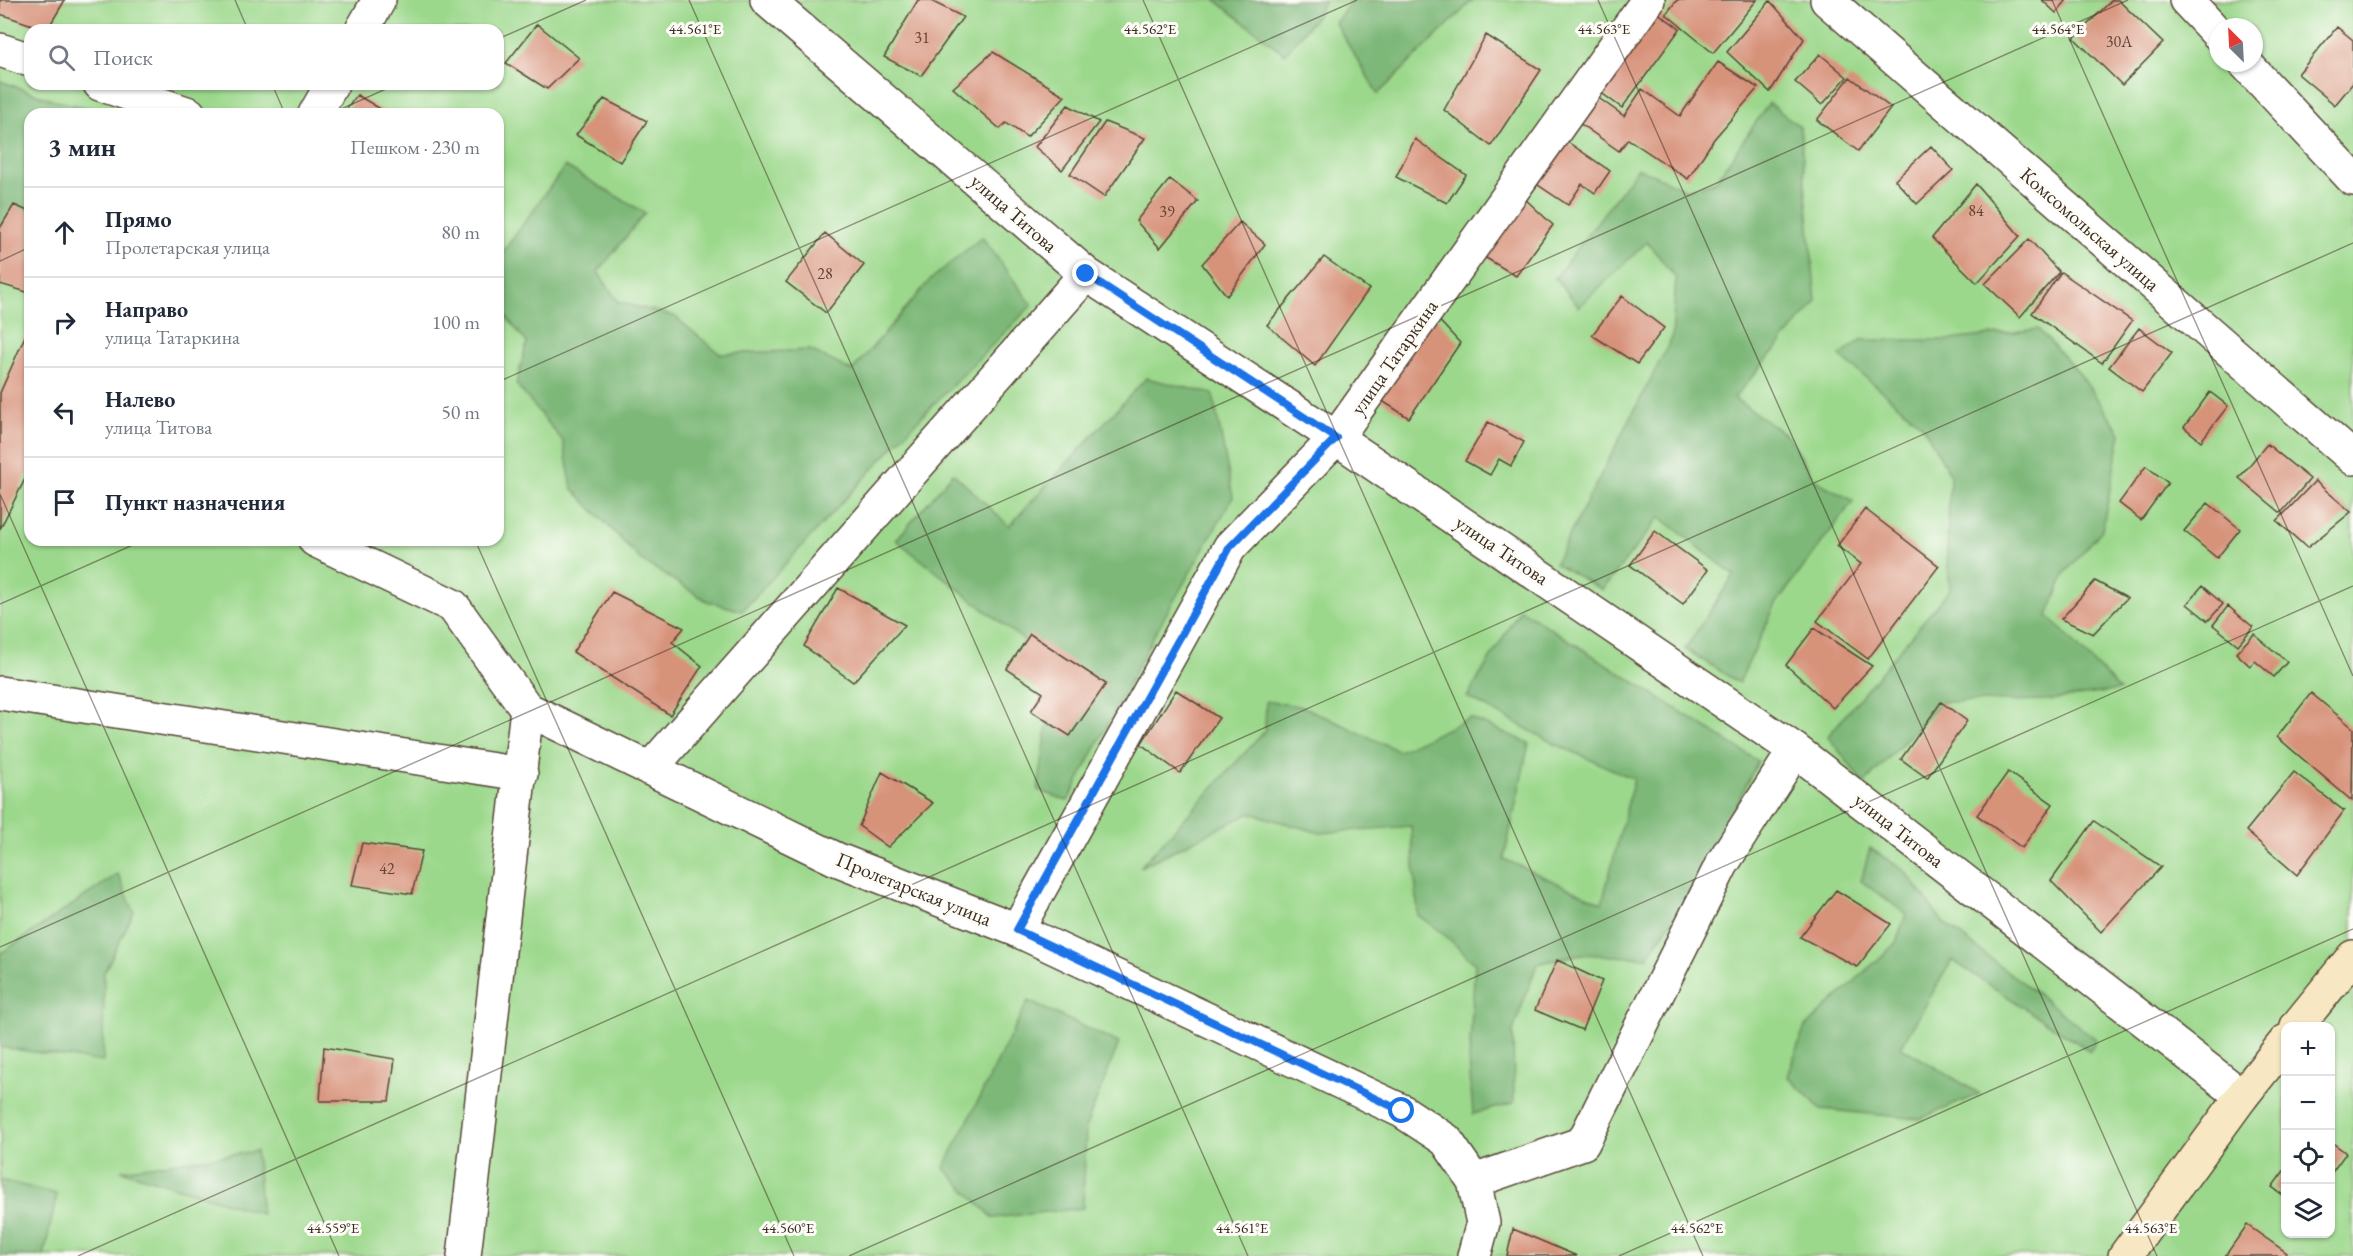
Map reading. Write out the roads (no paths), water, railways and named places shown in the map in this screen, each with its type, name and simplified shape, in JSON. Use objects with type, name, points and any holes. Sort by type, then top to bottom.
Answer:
[{"type":"street","points":[[365,24],[379,0]]},
{"type":"street","name":"улица Титова","points":[[768,0],[1086,274],[1336,438],[1795,750],[2242,1096]]},
{"type":"street","name":"улица Татаркина","points":[[1017,930],[1230,547],[1336,438],[1648,0]]},
{"type":"street","name":"Комсомольская улица","points":[[1827,0],[2353,458]]},
{"type":"street","points":[[2186,0],[2209,24]]},
{"type":"street","points":[[0,50],[24,58]]},
{"type":"street","points":[[2253,72],[2353,179]]},
{"type":"street","points":[[118,90],[171,108]]},
{"type":"street","points":[[318,108],[329,90]]},
{"type":"street","points":[[650,769],[1086,274]]},
{"type":"street","points":[[328,546],[453,606],[527,709],[464,1256]]},
{"type":"street","points":[[0,693],[521,774]]},
{"type":"street","name":"Пролетарская улица","points":[[527,709],[836,859],[1017,930],[1402,1111],[1446,1140],[1474,1181],[1483,1223],[1474,1256]]},
{"type":"street","points":[[1474,1181],[1583,1143],[1722,864],[1795,750]]},
{"type":"street","points":[[2300,1022],[2353,957]]},
{"type":"street","points":[[2125,1256],[2242,1096],[2281,1047]]}]
